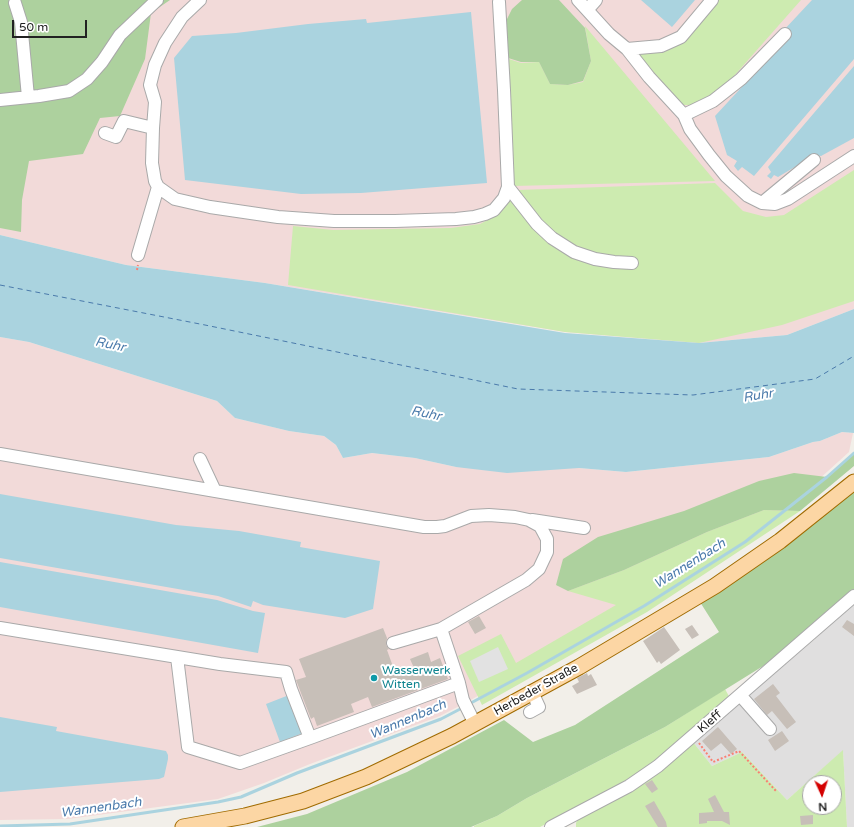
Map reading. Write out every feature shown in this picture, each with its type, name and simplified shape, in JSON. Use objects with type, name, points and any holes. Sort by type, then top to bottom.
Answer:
[{"type":"main road","name":"Herbeder Straße","points":[[183,827],[272,809],[331,791],[397,763],[475,724],[663,618],[715,586],[780,541],[854,482]]},
{"type":"street","points":[[0,100],[69,91],[86,79],[102,62],[120,35],[158,0]]},
{"type":"street","points":[[200,0],[182,17],[165,43],[155,65],[150,85],[155,102],[152,163],[155,182],[158,188],[175,199],[210,207],[278,217],[342,221],[395,221],[474,217],[494,210],[504,198],[508,187],[499,2]]},
{"type":"street","points":[[578,0],[684,114],[690,129],[726,176],[748,196],[762,203],[775,204],[788,199],[854,156]]},
{"type":"street","points":[[588,9],[596,0]]},
{"type":"street","points":[[626,50],[661,46],[681,37],[712,0]]},
{"type":"street","points":[[15,3],[21,22],[28,97]]},
{"type":"street","points":[[684,114],[713,101],[741,79],[785,34]]},
{"type":"street","points":[[105,133],[116,137],[124,121],[153,128]]},
{"type":"street","points":[[762,203],[814,160]]},
{"type":"street","points":[[508,187],[537,224],[552,238],[574,252],[614,262],[632,263]]},
{"type":"street","points":[[138,255],[158,188]]},
{"type":"street","points":[[0,454],[424,527],[445,526],[471,516],[489,515],[515,517],[584,528]]},
{"type":"street","points":[[200,459],[215,491]]},
{"type":"street","points":[[393,643],[441,628],[526,580],[538,568],[547,552],[547,539],[540,526],[529,520]]},
{"type":"street","name":"Kleff","points":[[559,825],[644,777],[854,596]]},
{"type":"street","points":[[0,628],[228,665],[286,672],[310,738]]},
{"type":"street","points":[[441,628],[465,704],[475,724]]},
{"type":"street","points":[[177,657],[188,747],[240,763],[459,684]]},
{"type":"street","points":[[530,712],[539,707],[532,692]]},
{"type":"street","points":[[740,695],[770,729]]},
{"type":"path","points":[[693,736],[713,762],[739,751],[776,791]]},
{"type":"shaded area","points":[[0,0],[854,0],[854,309],[787,335],[699,343],[565,332],[265,283],[126,265],[0,235]]},
{"type":"shaded area","points":[[0,337],[29,342],[217,401],[235,418],[289,431],[324,436],[336,445],[343,458],[372,453],[415,458],[456,467],[579,468],[626,472],[769,457],[820,441],[842,432],[853,433],[849,452],[796,500],[740,540],[631,609],[440,716],[218,799],[68,819],[0,820]]},
{"type":"shaded area","points":[[854,602],[854,827],[847,827],[843,751],[816,775],[802,775],[802,787],[787,800],[742,752],[712,766],[693,742],[814,640]]},
{"type":"shaded area","points":[[498,647],[508,669],[479,682],[470,661]]},
{"type":"green space","points":[[0,0],[170,0],[151,13],[145,59],[120,116],[100,118],[83,154],[29,161],[22,200],[21,232],[0,228]]},
{"type":"green space","points":[[522,0],[559,0],[585,28],[591,61],[583,81],[568,85],[550,84],[539,62],[521,62],[505,57],[505,23],[512,9]]},
{"type":"green space","points":[[715,0],[801,0],[719,93],[693,105],[684,105],[677,102],[639,62],[638,53],[662,49]]},
{"type":"green space","points":[[585,26],[715,181],[513,186],[506,58],[521,63],[539,62],[550,84],[568,85],[583,82],[591,61]]},
{"type":"green space","points":[[854,170],[854,301],[782,325],[699,343],[565,332],[288,285],[293,226],[333,230],[451,228],[480,224],[497,215],[517,190],[715,183],[743,211],[766,217],[784,215]]},
{"type":"green space","points":[[854,453],[854,466],[800,511],[764,510],[707,532],[624,570],[568,591],[556,585],[563,559],[598,537],[684,511],[759,481],[794,473],[827,477]]},
{"type":"green space","points":[[854,492],[854,589],[776,658],[665,727],[527,798],[497,816],[471,827],[257,827],[307,814],[407,772],[504,720],[533,742],[575,725],[719,632],[700,602],[790,541]]},
{"type":"green space","points":[[764,510],[800,511],[647,612],[482,705],[458,656],[501,634],[516,663],[616,605],[568,591],[624,570],[707,532]]},
{"type":"green space","points":[[725,689],[731,700],[635,777],[540,827],[474,827],[665,727]]},
{"type":"green space","points":[[693,742],[712,766],[742,752],[787,800],[802,787],[802,815],[842,815],[842,775],[815,775],[843,750],[847,827],[576,827],[578,819]]},
{"type":"water","points":[[641,0],[695,0],[672,27]]},
{"type":"water","points":[[812,0],[854,0],[854,59],[754,176],[742,167],[738,171],[734,166],[737,161],[727,155],[715,116],[752,76],[783,31]]},
{"type":"water","points":[[471,12],[487,183],[361,193],[301,194],[185,180],[174,58],[192,36],[236,33],[308,24],[366,19],[367,23]]},
{"type":"water","points":[[854,66],[854,138],[821,156],[815,155],[778,177],[774,175],[771,179],[767,176],[771,172],[768,167]]},
{"type":"water","name":"Ruhr","points":[[0,235],[126,265],[265,283],[565,333],[699,343],[787,335],[854,309],[854,433],[842,432],[820,441],[769,457],[626,472],[579,468],[507,473],[456,467],[415,458],[372,453],[343,458],[336,445],[324,436],[289,431],[235,418],[217,401],[29,342],[0,337]]},
{"type":"water","points":[[0,494],[176,525],[239,531],[301,542],[300,547],[380,561],[373,609],[345,618],[263,605],[253,601],[251,607],[218,596],[0,558]]},
{"type":"water","points":[[0,562],[217,600],[253,611],[265,613],[258,653],[0,607]]},
{"type":"water","points":[[289,695],[303,733],[280,742],[266,704]]},
{"type":"water","points":[[0,717],[57,727],[56,731],[166,751],[168,759],[164,777],[159,779],[0,792]]},
{"type":"building","points":[[479,616],[486,628],[475,634],[468,622]]},
{"type":"building","points":[[847,620],[854,624],[854,636],[842,627]]},
{"type":"building","points":[[692,625],[699,635],[692,639],[685,629]]},
{"type":"building","points":[[664,627],[680,650],[661,664],[659,661],[657,663],[643,641]]},
{"type":"building","name":"Wasserwerk Witten","points":[[383,628],[387,638],[386,645],[389,649],[387,650],[396,675],[414,668],[410,659],[428,652],[431,662],[440,658],[448,679],[372,707],[368,697],[351,704],[354,712],[317,726],[314,717],[311,719],[296,680],[306,677],[299,659]]},
{"type":"building","points":[[587,673],[588,676],[591,674],[597,685],[577,694],[572,686],[579,682],[577,678]]},
{"type":"building","points":[[773,684],[780,693],[776,696],[796,722],[787,729],[772,711],[767,715],[754,699]]},
{"type":"building","points":[[718,727],[737,749],[731,754],[721,743],[711,751],[702,741]]},
{"type":"building","points":[[782,731],[789,741],[775,751],[768,740]]},
{"type":"building","points":[[652,780],[658,789],[652,793],[645,784]]},
{"type":"building","points":[[715,795],[724,812],[729,812],[730,825],[722,821],[707,821],[707,823],[699,824],[699,813],[714,812],[708,799]]},
{"type":"building","points":[[654,801],[666,822],[667,827],[658,827],[645,806]]},
{"type":"building","points":[[813,815],[813,824],[801,825],[800,816]]},
{"type":"waterway","name":"Wannenbach","points":[[469,704],[527,673],[644,606],[745,542],[827,477],[854,453]]},
{"type":"waterway","name":"Wannenbach","points":[[0,826],[70,824],[218,802],[241,797],[297,773],[441,719],[464,707]]},
{"type":"ferry route","points":[[0,285],[518,389],[693,395],[815,379],[854,356]]},
{"type":"place","name":"Wasserwerk Witten","points":[[374,678]]}]
